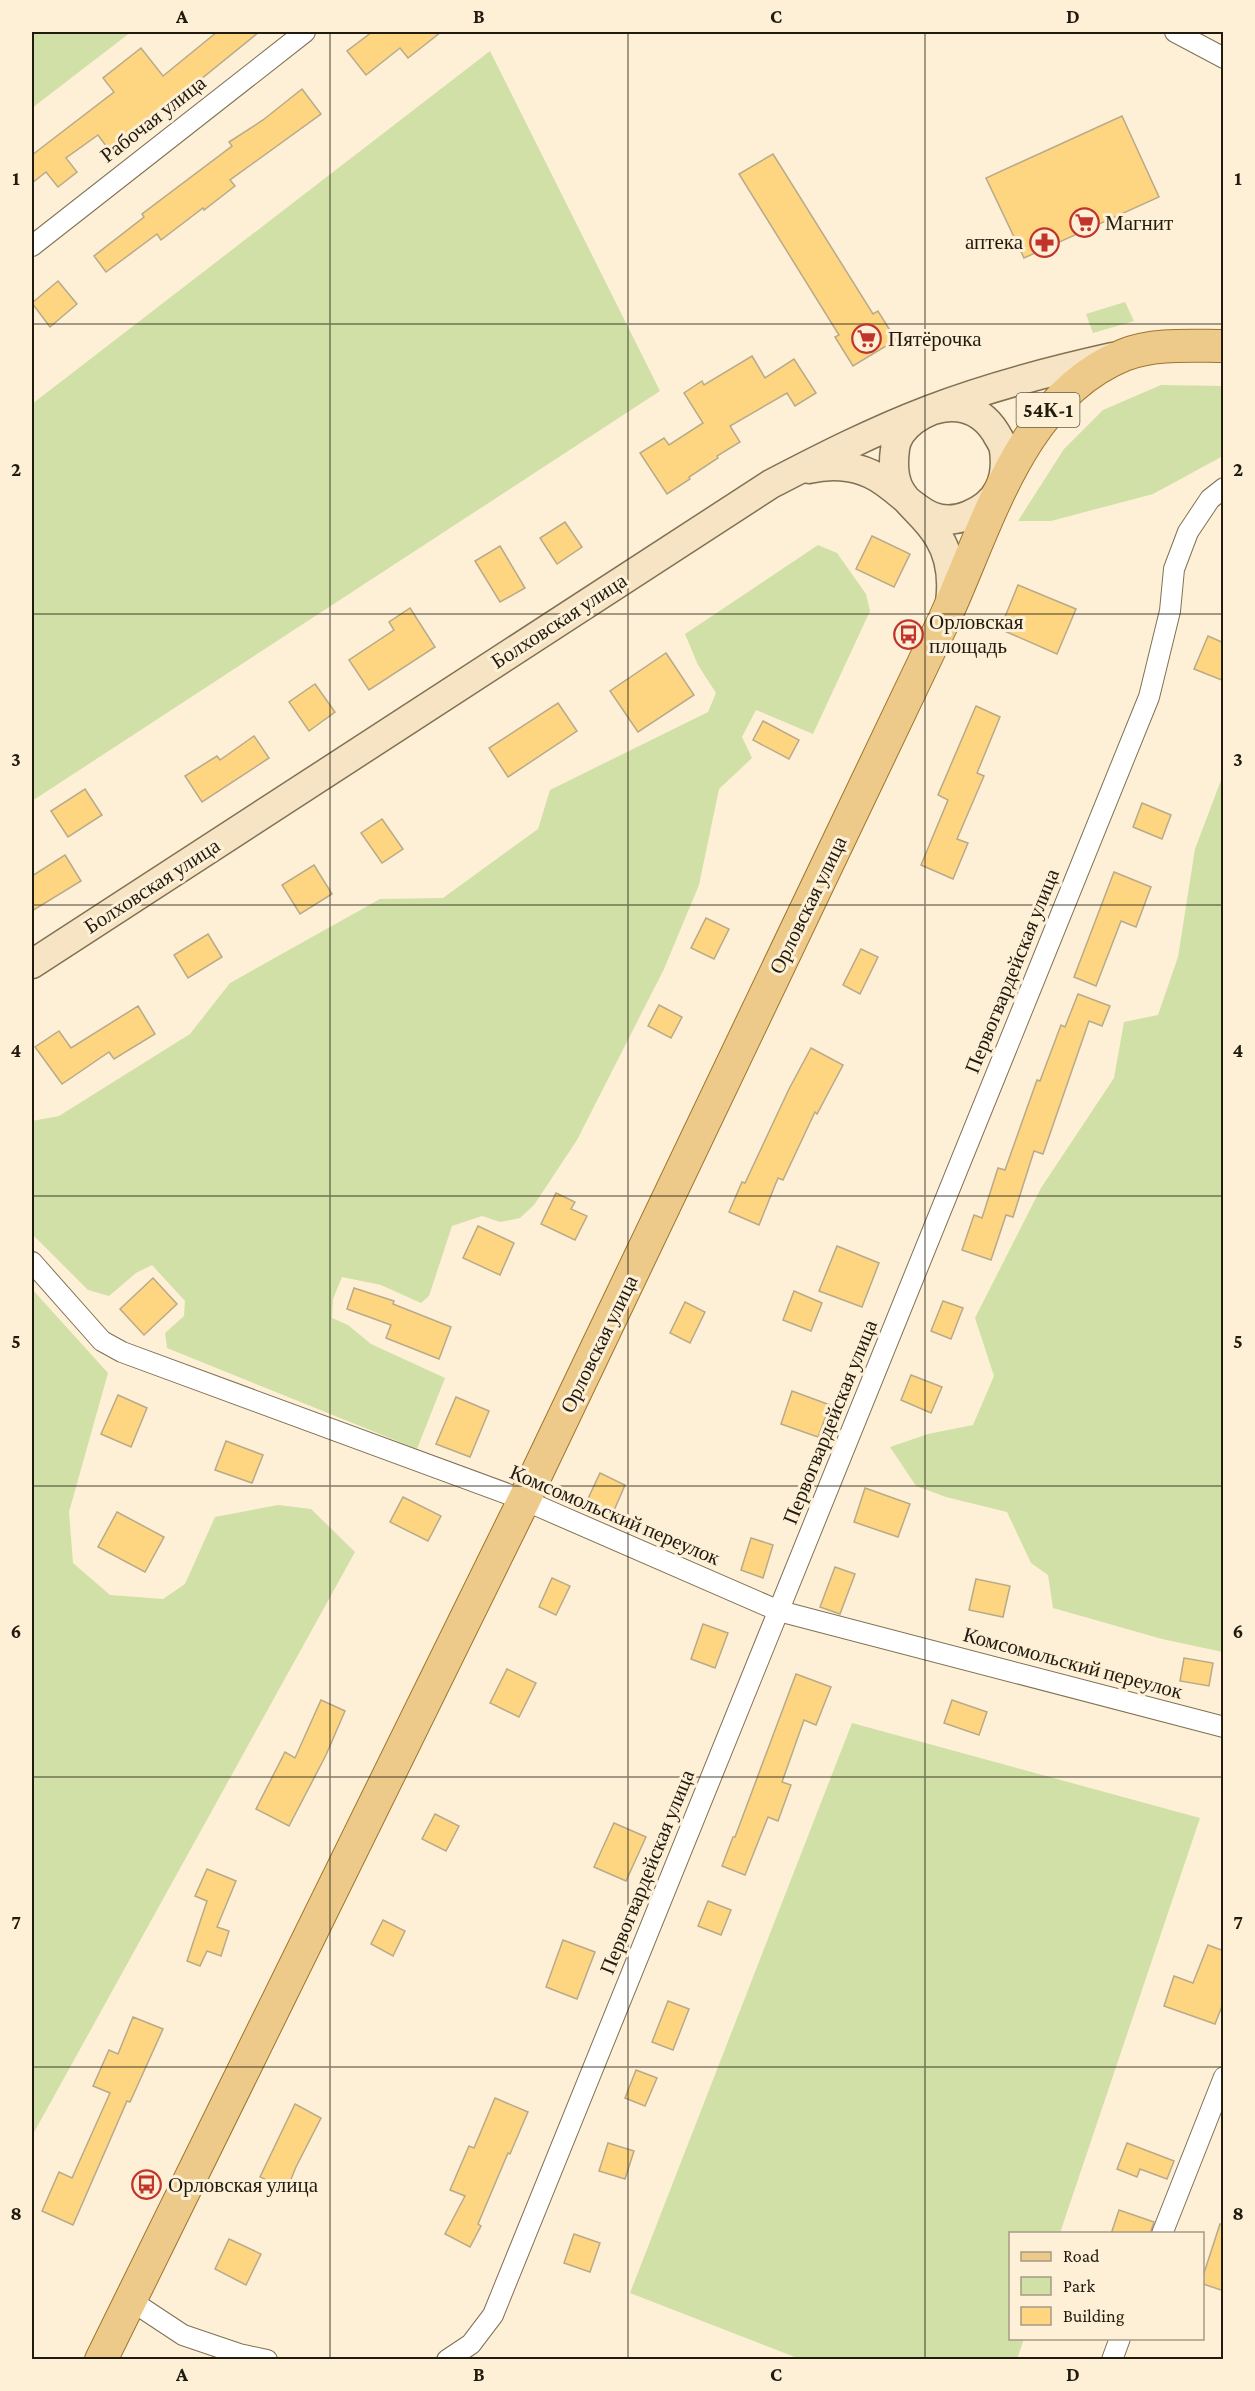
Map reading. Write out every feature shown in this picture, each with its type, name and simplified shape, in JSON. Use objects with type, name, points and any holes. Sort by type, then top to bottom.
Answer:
[{"type":"main road","name":"54К-1","points":[[1124,355],[1183,345],[1224,346]]},
{"type":"main road","name":"Болховская улица","points":[[32,964],[771,484],[850,443],[928,410],[1018,380],[1124,355]]},
{"type":"main road","name":"Орловская улица","points":[[100,2360],[524,1500],[948,611],[999,490],[1046,412],[1083,377],[1124,355]]},
{"type":"main road","points":[[948,611],[951,572],[947,555],[939,537],[902,495],[893,472],[895,445],[905,427],[928,410],[950,406],[969,410],[991,424],[1003,445],[1006,466],[999,490]]},
{"type":"main road","name":"54К-1","points":[[771,484],[812,468],[838,466],[856,469],[873,475],[902,495],[920,512],[937,519],[959,519],[982,509],[999,490]]},
{"type":"street","name":"Рабочая улица","points":[[32,246],[305,32]]},
{"type":"street","points":[[1175,32],[1224,58]]},
{"type":"street","name":"Первогвардейская улица","points":[[447,2360],[471,2344],[493,2314],[1149,697],[1170,611],[1174,569],[1188,532],[1210,499],[1224,488]]},
{"type":"street","name":"Комсомольский переулок","points":[[32,1262],[102,1341],[122,1352],[524,1500],[779,1611],[1224,1726]]},
{"type":"street","points":[[1163,2232],[1224,2077]]},
{"type":"street","points":[[130,2300],[183,2335],[239,2354],[267,2360]]},
{"type":"street","points":[[1112,2360],[1119,2340]]},
{"type":"green space","points":[[32,32],[131,32],[32,108]]},
{"type":"green space","points":[[490,51],[660,391],[32,801],[32,404]]},
{"type":"green space","points":[[1125,302],[1134,321],[1093,333],[1086,314]]},
{"type":"green space","points":[[1161,385],[1223,386],[1223,456],[1153,494],[1051,521],[1018,521],[1064,449],[1103,410]]},
{"type":"green space","points":[[818,545],[837,553],[866,594],[870,611],[813,734],[756,710],[742,737],[752,758],[719,789],[699,885],[664,969],[577,1140],[534,1205],[520,1218],[500,1222],[482,1216],[452,1226],[429,1296],[421,1303],[381,1285],[342,1277],[333,1299],[332,1318],[348,1325],[371,1344],[445,1378],[417,1449],[167,1348],[165,1333],[184,1316],[185,1301],[152,1265],[136,1273],[109,1296],[88,1290],[32,1234],[32,1121],[59,1116],[190,1034],[230,983],[380,899],[443,898],[538,829],[550,790],[708,712],[716,693],[698,665],[685,634]]},
{"type":"green space","points":[[1223,775],[1224,1652],[1162,1639],[1053,1608],[1048,1575],[1031,1563],[1007,1512],[946,1497],[916,1486],[890,1447],[928,1434],[973,1425],[994,1376],[975,1318],[1041,1188],[1114,1078],[1124,1022],[1158,1015],[1178,957],[1195,849]]},
{"type":"green space","points":[[32,1289],[108,1373],[69,1512],[73,1563],[110,1595],[163,1599],[185,1584],[215,1517],[278,1505],[311,1509],[355,1552],[32,2136]]},
{"type":"green space","points":[[852,1723],[1200,1818],[1060,2232],[1009,2232],[1009,2340],[1024,2340],[1017,2359],[800,2359],[630,2293]]},
{"type":"building","points":[[217,32],[259,32],[142,127],[109,150],[98,135],[66,158],[77,172],[58,187],[46,172],[32,183],[32,155],[114,92],[103,78],[141,48],[163,76]]},
{"type":"building","points":[[372,32],[441,32],[408,58],[400,48],[366,75],[347,51]]},
{"type":"building","points":[[302,89],[321,114],[230,180],[235,186],[204,210],[203,208],[161,240],[157,234],[106,272],[94,256],[144,217],[142,214],[232,146],[229,142],[263,120]]},
{"type":"building","points":[[1122,116],[1159,197],[1024,258],[986,178]]},
{"type":"building","points":[[773,154],[873,314],[878,311],[896,340],[853,366],[835,337],[839,335],[739,174]]},
{"type":"building","points":[[58,281],[77,304],[50,327],[32,303]]},
{"type":"building","points":[[752,356],[765,378],[794,359],[816,393],[795,406],[787,393],[730,426],[740,442],[717,456],[718,458],[667,494],[640,453],[664,438],[669,445],[703,423],[684,393],[702,381],[704,385]]},
{"type":"building","points":[[565,522],[582,547],[557,564],[540,538]]},
{"type":"building","points":[[872,536],[910,554],[894,587],[856,569]]},
{"type":"building","points":[[500,546],[525,588],[500,602],[475,561]]},
{"type":"building","points":[[1018,585],[1076,609],[1057,654],[1000,629]]},
{"type":"building","points":[[410,608],[435,647],[369,690],[349,660],[394,630],[389,622]]},
{"type":"building","points":[[1208,636],[1224,643],[1224,681],[1194,669]]},
{"type":"building","points":[[666,653],[694,695],[638,732],[610,691]]},
{"type":"building","points":[[315,684],[335,712],[309,731],[289,702]]},
{"type":"building","points":[[558,703],[577,731],[508,777],[489,748]]},
{"type":"building","points":[[976,706],[1000,717],[977,773],[984,776],[957,839],[968,843],[953,879],[921,865],[948,800],[938,795]]},
{"type":"building","points":[[763,721],[799,740],[789,759],[753,740]]},
{"type":"building","points":[[254,736],[269,758],[202,802],[185,776],[217,756],[220,760]]},
{"type":"building","points":[[85,789],[102,815],[68,837],[51,811]]},
{"type":"building","points":[[1142,803],[1171,815],[1162,839],[1133,827]]},
{"type":"building","points":[[382,819],[403,849],[382,863],[361,833]]},
{"type":"building","points":[[65,855],[81,881],[32,911],[32,876]]},
{"type":"building","points":[[314,865],[332,894],[300,914],[282,885]]},
{"type":"building","points":[[1114,872],[1151,887],[1136,927],[1121,921],[1096,986],[1074,977]]},
{"type":"building","points":[[706,918],[729,929],[714,959],[691,948]]},
{"type":"building","points":[[208,934],[222,957],[188,978],[174,955]]},
{"type":"building","points":[[861,949],[878,957],[860,994],[843,985]]},
{"type":"building","points":[[1078,994],[1110,1006],[1102,1026],[1089,1021],[1043,1154],[1034,1151],[1013,1217],[1006,1215],[991,1260],[962,1250],[974,1215],[982,1218],[998,1168],[1005,1170],[1037,1080],[1040,1081],[1061,1025],[1065,1027]]},
{"type":"building","points":[[659,1005],[682,1017],[671,1038],[648,1026]]},
{"type":"building","points":[[138,1006],[155,1034],[114,1059],[109,1052],[62,1084],[35,1047],[59,1031],[71,1048]]},
{"type":"building","points":[[811,1048],[843,1065],[817,1114],[815,1112],[783,1180],[778,1178],[759,1225],[729,1212]]},
{"type":"building","points":[[556,1193],[575,1202],[571,1209],[587,1216],[575,1240],[541,1224]]},
{"type":"building","points":[[478,1226],[514,1243],[500,1275],[463,1258]]},
{"type":"building","points":[[837,1246],[879,1263],[862,1307],[819,1291]]},
{"type":"building","points":[[153,1278],[177,1304],[144,1335],[120,1309]]},
{"type":"building","points":[[354,1288],[394,1301],[393,1304],[451,1327],[439,1359],[386,1338],[391,1325],[347,1309]]},
{"type":"building","points":[[794,1291],[822,1303],[811,1331],[783,1320]]},
{"type":"building","points":[[943,1301],[963,1308],[951,1339],[931,1331]]},
{"type":"building","points":[[685,1302],[705,1312],[690,1343],[670,1333]]},
{"type":"building","points":[[911,1375],[942,1387],[931,1413],[901,1400]]},
{"type":"building","points":[[792,1391],[830,1405],[818,1437],[781,1424]]},
{"type":"building","points":[[118,1395],[147,1408],[131,1447],[101,1434]]},
{"type":"building","points":[[456,1397],[489,1411],[470,1457],[436,1444]]},
{"type":"building","points":[[226,1441],[263,1455],[252,1483],[215,1470]]},
{"type":"building","points":[[600,1473],[625,1485],[612,1515],[586,1503]]},
{"type":"building","points":[[865,1488],[910,1504],[898,1537],[854,1522]]},
{"type":"building","points":[[403,1497],[441,1516],[428,1541],[390,1522]]},
{"type":"building","points":[[117,1512],[164,1537],[145,1572],[98,1547]]},
{"type":"building","points":[[751,1538],[773,1545],[763,1578],[741,1570]]},
{"type":"building","points":[[835,1567],[855,1574],[840,1614],[820,1607]]},
{"type":"building","points":[[552,1578],[570,1586],[556,1615],[539,1607]]},
{"type":"building","points":[[976,1579],[1010,1586],[1003,1617],[969,1610]]},
{"type":"building","points":[[703,1624],[728,1633],[715,1668],[691,1659]]},
{"type":"building","points":[[1184,1658],[1213,1663],[1209,1686],[1180,1681]]},
{"type":"building","points":[[507,1669],[536,1683],[519,1717],[490,1703]]},
{"type":"building","points":[[796,1674],[831,1687],[816,1725],[804,1720],[782,1782],[791,1785],[778,1821],[768,1817],[745,1875],[722,1866]]},
{"type":"building","points":[[321,1700],[345,1711],[326,1755],[289,1826],[256,1809],[285,1752],[295,1758]]},
{"type":"building","points":[[952,1700],[987,1712],[979,1735],[944,1723]]},
{"type":"building","points":[[435,1814],[459,1826],[446,1851],[422,1839]]},
{"type":"building","points":[[614,1823],[646,1837],[626,1881],[594,1867]]},
{"type":"building","points":[[207,1869],[236,1881],[217,1927],[229,1931],[221,1956],[207,1951],[200,1966],[187,1961],[207,1901],[195,1896]]},
{"type":"building","points":[[708,1901],[731,1910],[721,1935],[698,1926]]},
{"type":"building","points":[[383,1920],[405,1931],[393,1956],[371,1944]]},
{"type":"building","points":[[563,1940],[595,1952],[577,1999],[546,1987]]},
{"type":"building","points":[[1208,1945],[1224,1951],[1224,2001],[1215,2024],[1164,2006],[1174,1976],[1193,1983]]},
{"type":"building","points":[[668,2001],[689,2009],[673,2050],[652,2042]]},
{"type":"building","points":[[133,2017],[163,2029],[130,2102],[127,2101],[73,2225],[42,2211],[59,2172],[72,2178],[110,2093],[93,2086],[109,2050],[118,2054]]},
{"type":"building","points":[[636,2070],[657,2078],[645,2106],[625,2098]]},
{"type":"building","points":[[495,2098],[528,2112],[510,2154],[508,2153],[478,2224],[481,2226],[470,2247],[445,2234],[465,2196],[450,2190],[469,2146],[474,2148]]},
{"type":"building","points":[[295,2104],[321,2118],[287,2189],[260,2177]]},
{"type":"building","points":[[608,2143],[634,2151],[625,2179],[599,2171]]},
{"type":"building","points":[[1127,2143],[1174,2161],[1167,2179],[1140,2169],[1137,2177],[1117,2169]]},
{"type":"building","points":[[1119,2210],[1154,2222],[1151,2232],[1112,2232]]},
{"type":"building","points":[[1220,2224],[1224,2225],[1224,2291],[1204,2284],[1204,2273]]},
{"type":"building","points":[[574,2234],[600,2243],[590,2272],[564,2263]]},
{"type":"building","points":[[229,2239],[261,2254],[246,2285],[215,2269]]},
{"type":"place","name":"Магнит","points":[[1084,223]]},
{"type":"place","name":"аптека","points":[[1044,242]]},
{"type":"place","name":"Пятёрочка","points":[[867,339]]},
{"type":"place","name":"Орловская площадь","points":[[908,634]]},
{"type":"place","name":"Орловская улица","points":[[147,2185]]}]
